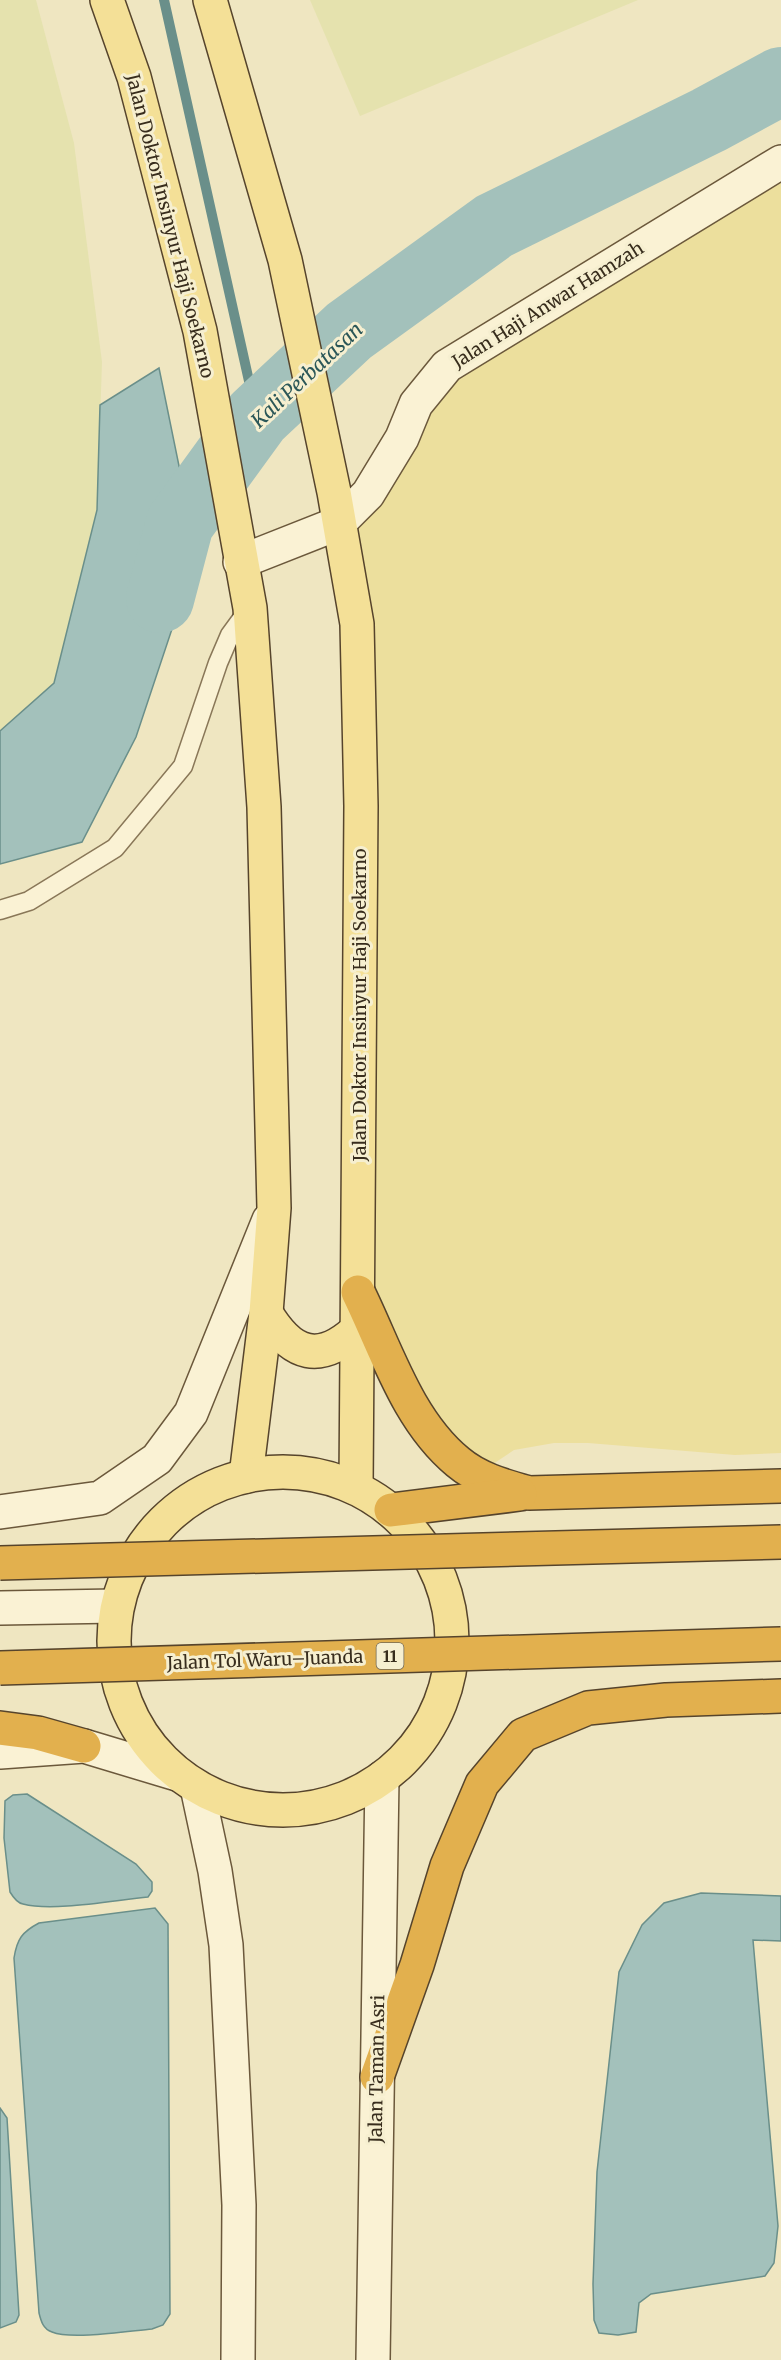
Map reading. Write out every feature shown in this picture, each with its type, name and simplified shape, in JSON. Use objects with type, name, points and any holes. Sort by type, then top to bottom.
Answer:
[{"type":"highway","points":[[358,1292],[419,1418],[458,1461],[496,1484],[529,1492]]},
{"type":"highway","points":[[391,1510],[529,1492],[781,1486]]},
{"type":"highway","points":[[0,1563],[781,1542]]},
{"type":"highway","name":"Jalan Tol Waru–Juanda","points":[[0,1668],[781,1644]]},
{"type":"highway","points":[[377,2077],[417,1965],[452,1856],[482,1784],[523,1735],[588,1708],[666,1700],[781,1696]]},
{"type":"highway","points":[[0,1728],[38,1733],[84,1746]]},
{"type":"main road","name":"Jalan Doktor Insinyur Haji Soekarno","points":[[107,0],[134,77],[200,331],[250,608],[264,807],[274,1208],[266,1313],[246,1476]]},
{"type":"main road","name":"Jalan Doktor Insinyur Haji Soekarno","points":[[210,0],[285,260],[336,507],[357,624],[361,806],[359,1328],[356,1488]]},
{"type":"main road","name":"Jalan Haji Anwar Hamzah","points":[[336,507],[368,494],[402,438],[416,404],[447,366],[781,162]]},
{"type":"main road","points":[[238,550],[336,507]]},
{"type":"main road","points":[[0,1512],[100,1498],[157,1459],[191,1413],[274,1208]]},
{"type":"main road","points":[[266,1313],[290,1345],[306,1350],[329,1349],[343,1343],[359,1328]]},
{"type":"main road","points":[[0,1752],[84,1746],[187,1780],[243,1805],[291,1810],[338,1800],[382,1778],[414,1748],[438,1710],[451,1668],[452,1624],[442,1581],[421,1542],[391,1510],[356,1488],[303,1473],[246,1476],[210,1488],[177,1509],[150,1536],[129,1569],[116,1606],[112,1652],[122,1699],[144,1740],[187,1780],[215,1870],[226,1945],[239,2205],[238,2360]]},
{"type":"main road","points":[[0,1608],[116,1606]]},
{"type":"main road","name":"Jalan Taman Asri","points":[[373,2360],[382,1778]]},
{"type":"lane","points":[[0,910],[30,902],[115,848],[183,766],[218,663],[230,635],[250,608]]},
{"type":"shaded area","points":[[0,0],[36,0],[74,143],[102,362],[97,510],[54,683],[0,731]]},
{"type":"shaded area","points":[[310,0],[638,0],[360,116]]},
{"type":"sand","points":[[781,162],[781,1453],[735,1455],[588,1443],[554,1443],[514,1450],[478,1474],[458,1461],[358,1292],[339,523],[416,404]]},
{"type":"water","points":[[159,368],[197,554],[136,737],[82,842],[0,864],[0,731],[54,683],[97,510],[100,405]]},
{"type":"water","points":[[27,1794],[136,1864],[152,1882],[152,1891],[148,1897],[51,1907],[23,1904],[17,1901],[10,1892],[4,1838],[5,1801],[13,1795]]},
{"type":"water","points":[[701,1893],[781,1896],[781,1941],[753,1940],[778,2226],[774,2263],[765,2276],[651,2294],[639,2303],[636,2332],[618,2335],[599,2333],[594,2320],[593,2284],[597,2172],[619,1972],[642,1925],[664,1903]]},
{"type":"water","points":[[155,1908],[168,1924],[170,2314],[163,2325],[152,2329],[86,2335],[52,2332],[44,2327],[39,2313],[15,1951],[21,1937],[39,1923]]},
{"type":"water","points":[[0,2108],[7,2118],[19,2315],[16,2322],[0,2328]]},
{"type":"waterway","points":[[164,0],[257,417]]},
{"type":"waterway","name":"Kali Perbatasan","points":[[160,599],[180,523],[257,417],[349,331],[494,226],[709,120],[781,81]]}]
